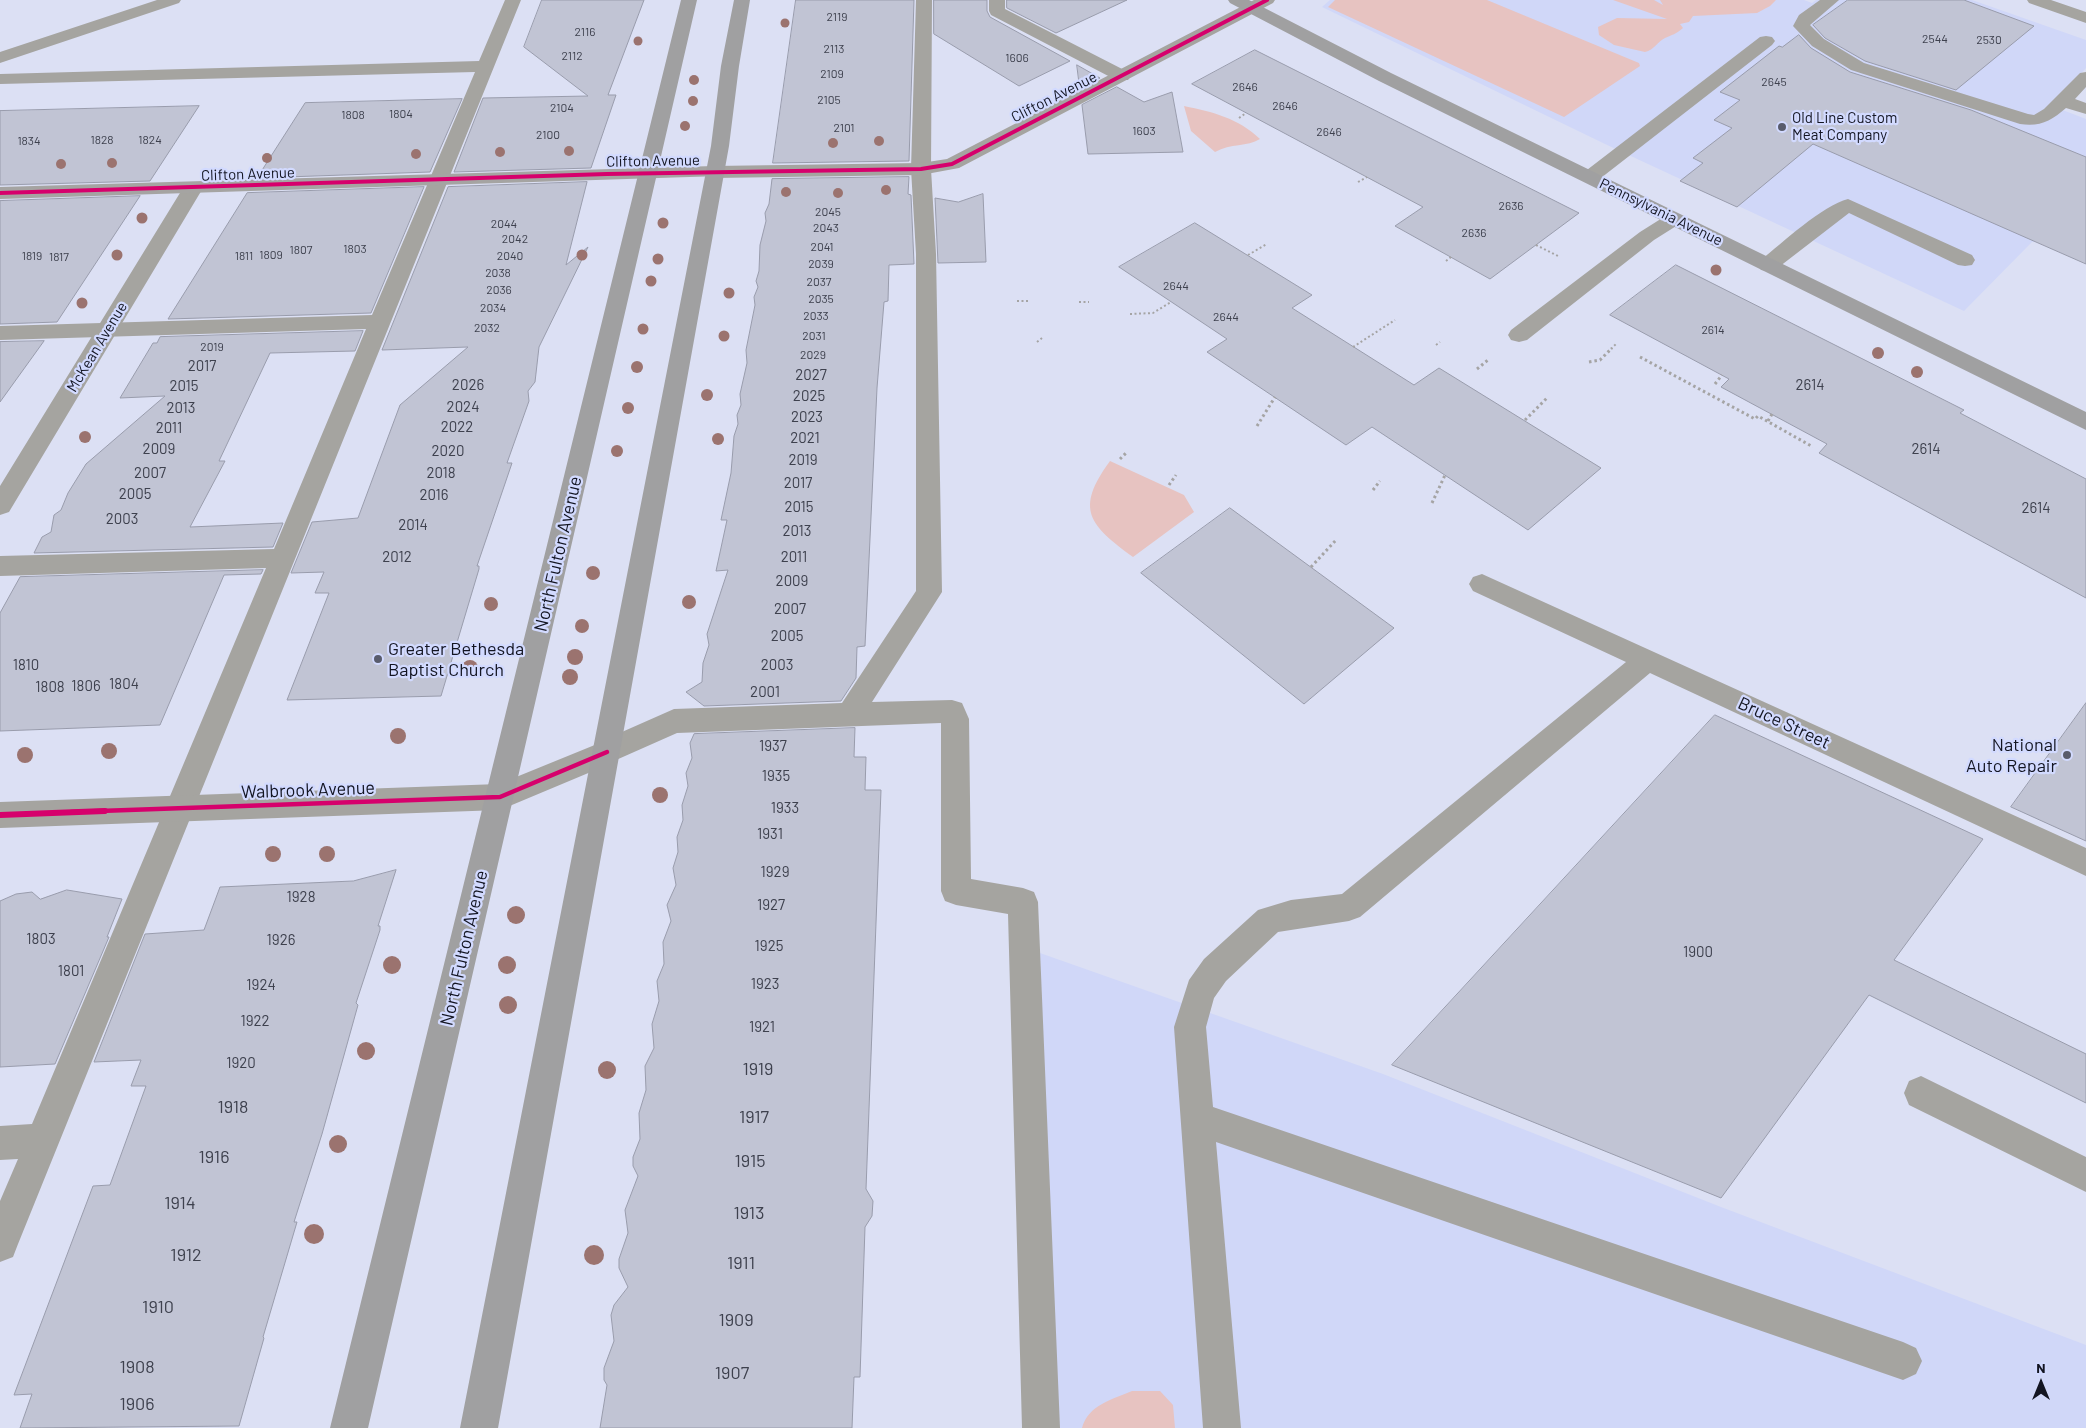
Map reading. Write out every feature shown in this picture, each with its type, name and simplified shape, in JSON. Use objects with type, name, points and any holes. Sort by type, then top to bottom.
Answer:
[{"type":"main road","name":"North Fulton Avenue","points":[[349,1428],[646,174],[689,0]]},
{"type":"main road","points":[[479,1428],[608,752],[714,172],[742,0]]},
{"type":"main road","name":"Pennsylvania Avenue","points":[[1252,3],[1385,77],[2086,422]]},
{"type":"street","points":[[0,58],[173,0]]},
{"type":"street","points":[[0,1244],[513,0]]},
{"type":"street","points":[[849,715],[929,592],[926,254],[921,169],[924,0]]},
{"type":"street","points":[[997,0],[998,11],[1122,76]]},
{"type":"street","points":[[1831,0],[1805,18],[1801,26],[1812,39],[1835,54],[1868,71],[1906,85],[1968,100],[2026,120],[2037,120],[2063,101],[2086,77]]},
{"type":"street","points":[[2035,0],[2086,18]]},
{"type":"street","name":"Clifton Avenue","points":[[0,194],[714,172],[921,169],[952,164],[1122,76],[1252,3]]},
{"type":"street","points":[[1590,177],[1766,41]]},
{"type":"street","points":[[0,79],[486,66]]},
{"type":"street","points":[[2063,101],[2086,109]]},
{"type":"street","name":"McKean Avenue","points":[[0,506],[193,188]]},
{"type":"street","points":[[1768,265],[1821,223],[1848,205],[1965,260]]},
{"type":"street","points":[[1519,335],[1647,236],[1674,219]]},
{"type":"street","points":[[0,333],[380,322]]},
{"type":"street","points":[[0,566],[283,558]]},
{"type":"street","name":"Bruce Street","points":[[1482,584],[2086,862]]},
{"type":"street","points":[[1222,1428],[1190,1027],[1200,991],[1215,970],[1269,920],[1291,914],[1349,907],[1647,660]]},
{"type":"street","name":"Walbrook Avenue","points":[[0,816],[500,796],[608,752],[674,721],[952,711],[955,742],[956,891],[1022,902],[1041,1428]]},
{"type":"street","points":[[1921,1093],[2086,1175]]},
{"type":"street","points":[[1196,1118],[1903,1361]]},
{"type":"street","points":[[0,1143],[42,1141]]},
{"type":"path","points":[[1239,118],[1246,113]]},
{"type":"path","points":[[1358,182],[1367,177]]},
{"type":"path","points":[[1248,256],[1267,244]]},
{"type":"path","points":[[1536,245],[1558,256]]},
{"type":"path","points":[[1446,261],[1450,257]]},
{"type":"path","points":[[1018,301],[1028,301]]},
{"type":"path","points":[[1079,302],[1089,302],[1084,305]]},
{"type":"path","points":[[1130,314],[1153,313],[1171,302]]},
{"type":"path","points":[[1353,347],[1395,320]]},
{"type":"path","points":[[1037,342],[1042,338]]},
{"type":"path","points":[[1436,345],[1440,342]]},
{"type":"path","points":[[1589,362],[1600,360],[1616,344]]},
{"type":"path","points":[[1640,357],[1755,419],[1758,416],[1813,446]]},
{"type":"path","points":[[1477,369],[1490,359]]},
{"type":"path","points":[[1715,384],[1722,375]]},
{"type":"path","points":[[1257,426],[1275,398]]},
{"type":"path","points":[[1525,420],[1548,398]]},
{"type":"path","points":[[1768,421],[1772,414]]},
{"type":"path","points":[[1120,459],[1127,452]]},
{"type":"path","points":[[1169,485],[1176,475]]},
{"type":"path","points":[[1432,503],[1445,475]]},
{"type":"path","points":[[1373,490],[1380,481]]},
{"type":"path","points":[[1311,567],[1337,540]]},
{"type":"shaded area","points":[[1330,0],[1804,0],[1812,3],[1816,0],[1972,0],[2086,40],[2086,68],[2052,106],[2086,119],[2086,258],[2043,242],[2032,242],[1964,311],[1605,144],[1322,7]]},
{"type":"shaded area","points":[[1335,0],[1487,0],[1639,63],[1640,66],[1564,117],[1328,7]]},
{"type":"shaded area","points":[[1613,0],[1654,0],[1663,5],[1660,0],[1776,0],[1770,6],[1757,13],[1693,16],[1689,22],[1680,24],[1683,28],[1681,30],[1662,39],[1645,52],[1614,45],[1599,35],[1598,27],[1617,18],[1667,19]]},
{"type":"shaded area","points":[[1184,106],[1225,117],[1243,126],[1260,139],[1215,152],[1191,131]]},
{"type":"shaded area","points":[[1110,461],[1184,495],[1194,512],[1133,557],[1106,535],[1097,525],[1092,515],[1090,504],[1092,492]]},
{"type":"shaded area","points":[[1040,953],[1383,1074],[1721,1207],[2086,1345],[2086,1428],[1056,1428]]},
{"type":"shaded area","points":[[1132,1391],[1160,1391],[1173,1405],[1175,1428],[1082,1428],[1085,1420],[1095,1408]]},
{"type":"building","points":[[542,0],[644,0],[608,95],[616,95],[591,168],[454,172],[483,98],[588,96],[524,47]]},
{"type":"building","points":[[796,0],[914,0],[909,161],[773,163]]},
{"type":"building","points":[[934,0],[987,0],[987,11],[990,17],[1070,61],[1019,86],[934,34]]},
{"type":"building","points":[[1007,0],[1127,0],[1056,33],[1007,8]]},
{"type":"building","points":[[1848,0],[1964,0],[2034,26],[1956,90],[1865,61],[1825,38],[1813,25]]},
{"type":"building","points":[[1799,35],[1811,48],[1850,72],[1971,110],[2086,157],[2086,264],[1813,144],[1737,207],[1680,181],[1703,163],[1693,158],[1732,128],[1714,120],[1740,100],[1720,92],[1779,46],[1782,47]]},
{"type":"building","points":[[1255,50],[1579,213],[1490,279],[1395,226],[1423,207],[1192,84]]},
{"type":"building","points":[[1077,65],[1100,78],[1080,88]]},
{"type":"building","points":[[1117,87],[1144,102],[1172,92],[1183,152],[1088,154],[1082,105]]},
{"type":"building","points":[[462,99],[430,172],[257,178],[305,103]]},
{"type":"building","points":[[199,106],[150,181],[0,185],[0,111]]},
{"type":"building","points":[[909,177],[908,194],[911,195],[914,264],[889,265],[888,301],[884,302],[877,388],[865,646],[857,647],[856,678],[841,701],[704,706],[686,692],[702,682],[703,663],[709,645],[707,634],[728,570],[716,571],[727,520],[721,520],[731,473],[734,436],[738,424],[737,415],[741,405],[740,394],[747,363],[746,350],[755,305],[754,297],[758,287],[756,281],[759,271],[760,245],[766,221],[765,213],[769,204],[772,179]]},
{"type":"building","points":[[587,182],[566,265],[588,247],[539,347],[535,382],[528,391],[529,401],[507,463],[512,463],[477,566],[479,566],[479,569],[441,696],[287,700],[329,593],[315,593],[324,572],[291,573],[312,522],[358,518],[400,405],[468,347],[382,350],[448,187]]},
{"type":"building","points":[[424,187],[371,313],[168,319],[247,193]]},
{"type":"building","points":[[983,194],[986,262],[938,263],[935,198],[958,202]]},
{"type":"building","points":[[140,196],[57,322],[0,324],[0,201]]},
{"type":"building","points":[[1195,223],[1312,295],[1292,308],[1414,385],[1439,368],[1601,468],[1528,530],[1372,427],[1346,445],[1207,352],[1227,339],[1119,267]]},
{"type":"building","points":[[1676,265],[1964,410],[1960,413],[2086,479],[2086,598],[1819,453],[1827,444],[1721,387],[1729,379],[1610,315]]},
{"type":"building","points":[[363,331],[355,351],[270,353],[219,461],[225,461],[190,527],[283,523],[273,547],[34,553],[42,537],[51,532],[54,515],[61,510],[68,493],[86,464],[165,396],[120,398],[153,343],[157,343],[160,337]]},
{"type":"building","points":[[44,341],[0,402],[0,342]]},
{"type":"building","points":[[1230,508],[1394,628],[1304,704],[1141,573]]},
{"type":"building","points":[[263,570],[261,574],[224,575],[160,725],[0,731],[0,613],[20,577]]},
{"type":"building","name":"National Auto Repair","points":[[2086,703],[2086,841],[2011,807]]},
{"type":"building","points":[[1715,715],[1983,839],[1894,960],[2086,1054],[2086,1103],[1869,995],[1721,1198],[1392,1065]]},
{"type":"building","points":[[855,728],[854,757],[866,757],[865,790],[881,790],[866,1189],[873,1201],[872,1216],[865,1227],[860,1377],[854,1377],[852,1428],[600,1428],[607,1385],[604,1380],[604,1368],[614,1341],[611,1315],[614,1305],[628,1287],[619,1268],[619,1259],[628,1233],[625,1210],[638,1176],[633,1166],[633,1157],[640,1139],[639,1113],[646,1090],[645,1066],[654,1048],[652,1024],[659,1001],[657,981],[664,964],[663,942],[671,921],[667,905],[676,885],[673,868],[678,852],[677,837],[683,820],[682,805],[688,786],[686,773],[692,758],[690,743],[694,734]]},
{"type":"building","points":[[396,870],[378,926],[380,926],[380,930],[356,1003],[358,1005],[322,1134],[294,1222],[297,1222],[239,1426],[20,1428],[32,1394],[14,1395],[93,1186],[110,1185],[146,1086],[131,1086],[141,1060],[94,1062],[145,934],[204,930],[220,887],[353,881]]},
{"type":"building","points":[[67,890],[122,899],[107,937],[109,937],[55,1064],[0,1067],[0,901],[16,894],[32,892],[40,899]]},
{"type":"cycle path","points":[[0,193],[607,174],[921,169],[952,164],[1267,0]]},
{"type":"cycle path","points":[[0,815],[500,797],[607,752]]},
{"type":"place","name":"Old Line Custom Meat Company","points":[[1782,127]]},
{"type":"place","name":"Greater Bethesda Baptist Church","points":[[378,659]]},
{"type":"place","name":"National Auto Repair","points":[[2067,755]]}]
